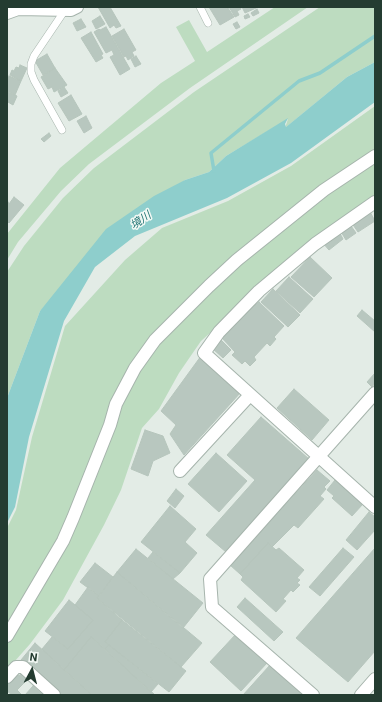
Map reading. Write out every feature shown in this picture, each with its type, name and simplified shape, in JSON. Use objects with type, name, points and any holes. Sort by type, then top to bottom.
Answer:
[{"type":"street","points":[[7,13],[18,9],[71,8]]},
{"type":"street","points":[[7,636],[62,541],[73,518],[110,425],[116,404],[135,368],[155,340],[237,260],[324,190],[375,156]]},
{"type":"street","points":[[375,202],[315,244],[259,291],[219,332],[204,353],[375,507]]},
{"type":"street","points":[[313,695],[212,606],[210,579],[375,393]]},
{"type":"street","points":[[180,471],[250,395]]},
{"type":"street","points":[[7,677],[16,667],[23,667],[54,695]]},
{"type":"street","points":[[361,695],[375,679]]},
{"type":"lane","points":[[200,7],[208,23]]},
{"type":"lane","points":[[62,130],[34,80],[31,72],[31,64],[34,56],[71,8]]},
{"type":"green space","points":[[275,7],[308,7],[190,88],[89,164],[61,191],[18,242],[7,260],[7,234],[60,168],[161,83],[195,61],[176,27],[189,20],[207,52]]},
{"type":"green space","points":[[320,7],[375,7],[375,62],[347,77],[285,128],[288,119],[226,156],[209,172],[185,180],[40,311],[7,398],[7,272],[24,246],[63,198],[94,168],[194,92]]},
{"type":"green space","points":[[375,106],[375,197],[278,272],[201,341],[179,373],[159,409],[142,428],[121,490],[104,525],[63,600],[30,644],[7,670],[7,528],[16,510],[32,437],[65,326],[125,260],[162,228],[228,201],[291,166]]},
{"type":"water","name":"境川","points":[[375,62],[375,102],[291,163],[227,198],[135,236],[95,267],[64,321],[29,437],[15,507],[7,523],[7,398],[40,311],[106,229],[154,196],[185,180],[209,172],[226,156],[288,118],[285,124],[286,127],[347,77]]},
{"type":"building","points":[[98,7],[110,7],[121,26],[116,28],[114,25],[110,28]]},
{"type":"building","points":[[209,7],[226,7],[234,17],[220,25]]},
{"type":"building","points":[[229,7],[240,7],[241,9],[237,11],[239,15],[235,17]]},
{"type":"building","points":[[242,7],[255,7],[256,8],[245,13]]},
{"type":"building","points":[[257,9],[259,13],[253,16],[251,13]]},
{"type":"building","points":[[248,14],[250,17],[245,19],[244,16]]},
{"type":"building","points":[[100,16],[105,24],[96,29],[92,21]]},
{"type":"building","points":[[81,19],[86,27],[77,31],[73,23]]},
{"type":"building","points":[[237,22],[240,27],[236,29],[233,24]]},
{"type":"building","points":[[106,27],[130,69],[120,75],[110,57],[114,55],[112,50],[106,53],[94,32]]},
{"type":"building","points":[[124,29],[136,50],[132,52],[134,56],[128,60],[126,56],[124,57],[112,36]]},
{"type":"building","points":[[91,32],[103,54],[101,55],[103,58],[96,62],[81,38]]},
{"type":"building","points":[[47,54],[55,68],[43,75],[35,61]]},
{"type":"building","points":[[136,56],[141,64],[135,67],[131,59]]},
{"type":"building","points":[[20,65],[27,68],[21,81],[10,75],[12,70],[14,71],[16,67],[19,68]]},
{"type":"building","points":[[55,68],[67,85],[54,92],[52,87],[48,89],[41,77]]},
{"type":"building","points":[[9,76],[21,81],[15,95],[7,91],[7,81]]},
{"type":"building","points":[[64,87],[68,93],[61,97],[58,91]]},
{"type":"building","points":[[7,92],[17,96],[13,105],[8,102],[7,105]]},
{"type":"building","points":[[71,95],[82,114],[69,121],[58,103]]},
{"type":"building","points":[[86,116],[92,128],[84,133],[77,121]]},
{"type":"building","points":[[49,133],[51,136],[44,142],[41,139]]},
{"type":"building","points":[[14,197],[24,205],[9,223],[7,221],[7,200],[9,204]]},
{"type":"building","points":[[369,210],[375,221],[358,232],[351,222]]},
{"type":"building","points":[[349,223],[356,233],[346,240],[340,230]]},
{"type":"building","points":[[338,230],[343,239],[329,250],[322,242]]},
{"type":"building","points":[[310,257],[332,278],[314,297],[291,277]]},
{"type":"building","points":[[289,277],[313,299],[300,313],[276,291]]},
{"type":"building","points":[[273,289],[300,315],[288,327],[261,302]]},
{"type":"building","points":[[259,302],[284,326],[274,337],[276,339],[270,346],[267,343],[254,357],[256,360],[250,366],[245,361],[242,364],[232,355],[235,352],[221,337],[254,304],[255,305]]},
{"type":"building","points":[[362,310],[375,321],[375,332],[357,316]]},
{"type":"building","points":[[221,340],[231,350],[223,358],[213,349]]},
{"type":"building","points":[[201,356],[241,392],[184,455],[170,434],[176,425],[161,411]]},
{"type":"building","points":[[375,373],[375,383],[372,387],[367,382]]},
{"type":"building","points":[[294,389],[329,420],[312,440],[277,408]]},
{"type":"building","points":[[261,417],[309,459],[226,552],[206,535],[255,480],[227,455]]},
{"type":"building","points":[[145,430],[163,436],[170,453],[153,461],[148,476],[131,469]]},
{"type":"building","points":[[216,453],[247,481],[219,512],[188,484]]},
{"type":"building","points":[[317,470],[330,481],[324,487],[326,489],[320,496],[324,499],[298,528],[294,525],[272,547],[268,543],[240,574],[230,565]]},
{"type":"building","points":[[335,480],[363,504],[352,516],[332,498],[334,496],[327,490]]},
{"type":"building","points":[[176,489],[184,496],[175,508],[167,501]]},
{"type":"building","points":[[170,506],[196,529],[185,542],[197,553],[180,573],[141,542]]},
{"type":"building","points":[[369,512],[375,517],[375,530],[357,550],[346,540]]},
{"type":"building","points":[[268,543],[276,550],[279,548],[304,570],[297,578],[300,580],[297,583],[300,585],[293,592],[291,590],[283,599],[286,601],[276,612],[241,580],[243,577],[240,574]]},
{"type":"building","points":[[343,548],[354,557],[320,596],[309,587]]},
{"type":"building","points":[[375,548],[375,651],[348,682],[296,638]]},
{"type":"building","points":[[136,549],[203,603],[183,628],[117,572]]},
{"type":"building","points":[[153,552],[180,573],[173,579],[148,558]]},
{"type":"building","points":[[95,563],[113,577],[99,596],[80,582]]},
{"type":"building","points":[[117,572],[202,643],[181,667],[97,598]]},
{"type":"building","points":[[88,587],[99,596],[97,598],[122,620],[105,642],[109,645],[105,649],[91,637],[64,670],[42,649],[52,637],[68,649],[93,620],[75,605]]},
{"type":"building","points":[[245,598],[283,632],[274,641],[237,607]]},
{"type":"building","points":[[69,600],[93,620],[68,649],[45,631]]},
{"type":"building","points":[[122,620],[186,671],[169,692],[105,642]]},
{"type":"building","points":[[236,634],[267,663],[241,691],[210,662]]},
{"type":"building","points":[[91,637],[155,695],[92,695],[64,670]]},
{"type":"building","points":[[35,643],[92,695],[60,695],[21,660]]},
{"type":"building","points":[[109,645],[158,684],[151,692],[105,649]]},
{"type":"building","points":[[270,665],[304,695],[243,695]]},
{"type":"building","points":[[23,671],[30,677],[17,690],[22,695],[12,695],[7,691],[7,681],[15,673],[19,676]]},
{"type":"building","points":[[33,686],[43,695],[25,695]]},
{"type":"waterway","points":[[214,171],[211,153],[299,81],[320,73],[375,36]]}]
